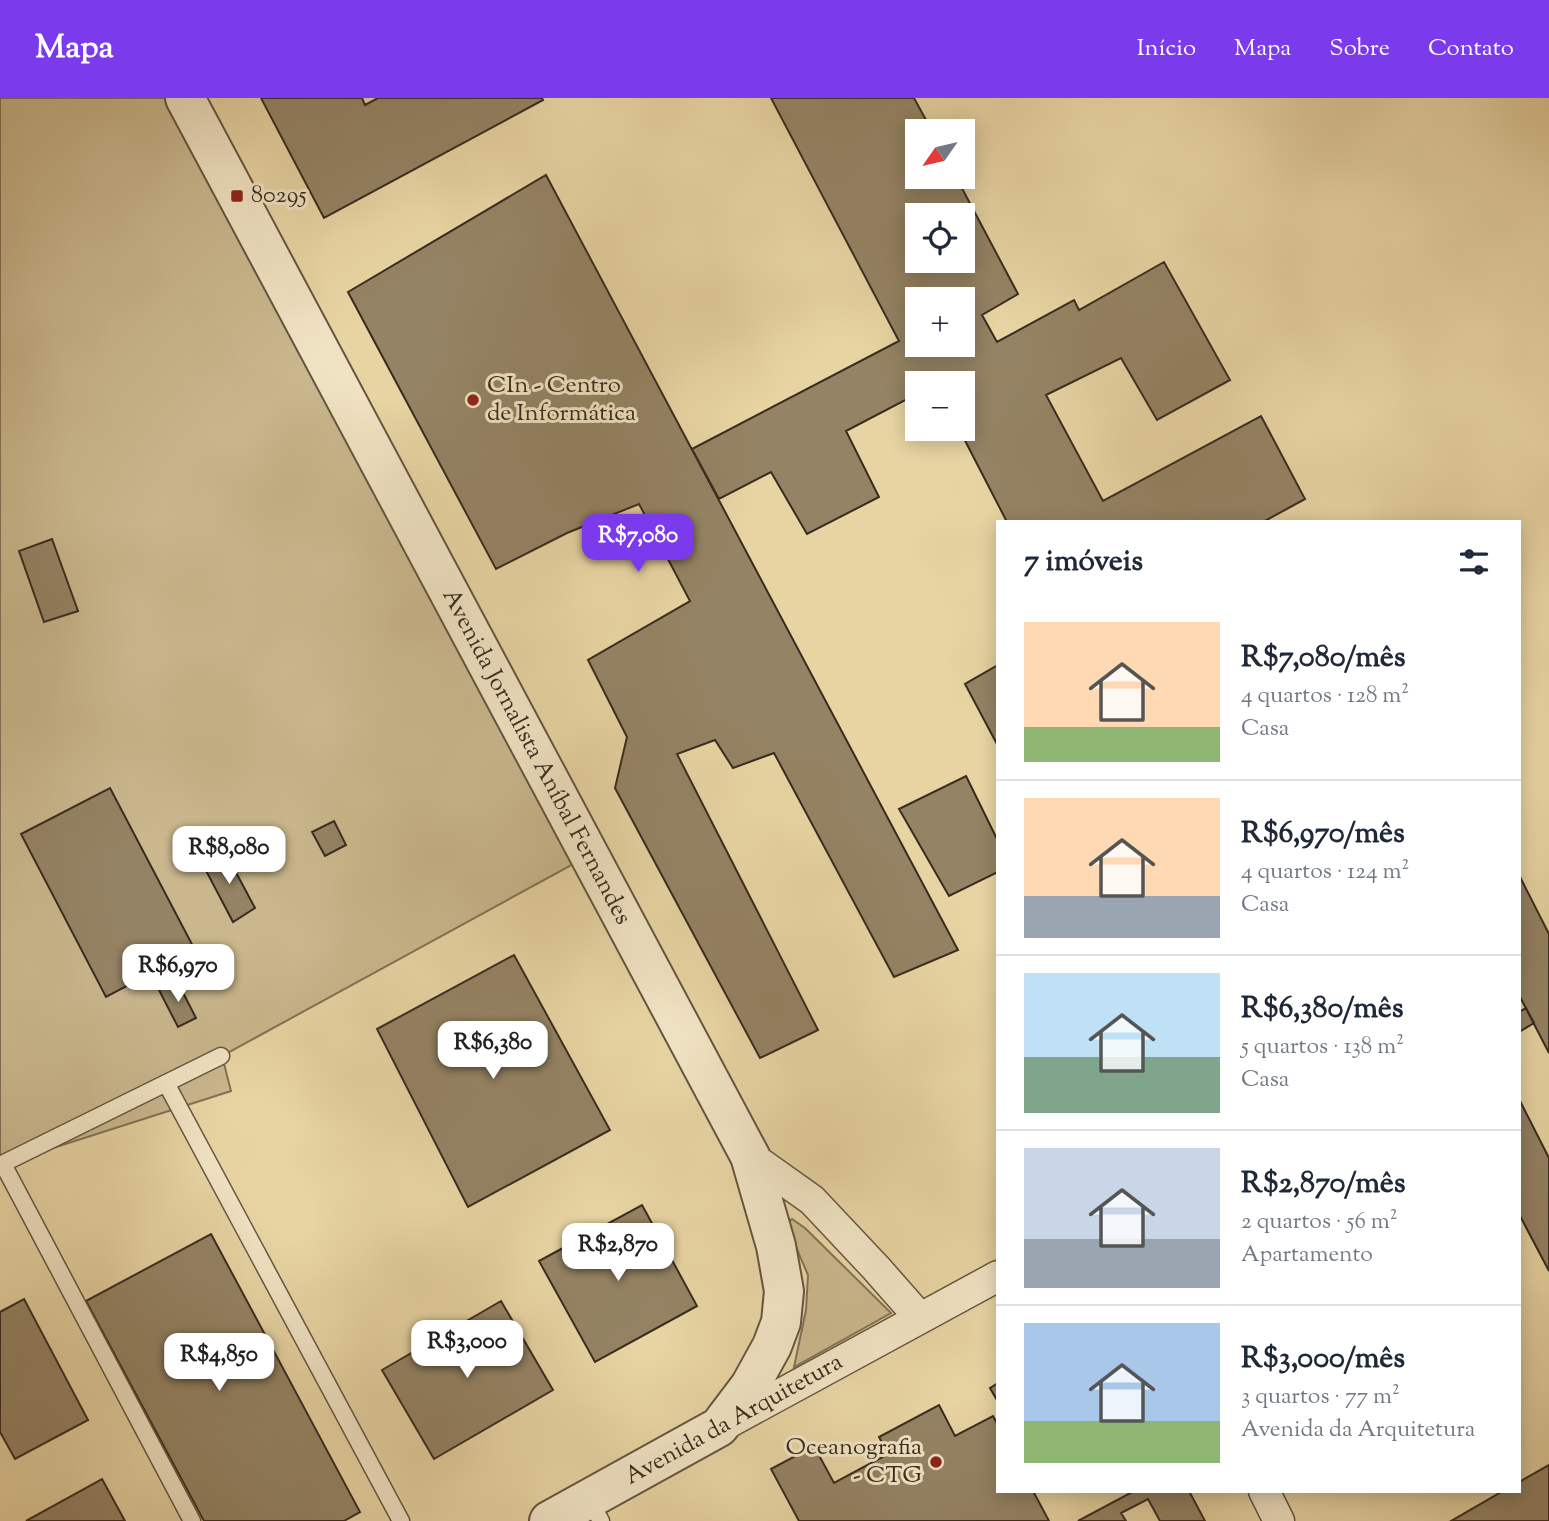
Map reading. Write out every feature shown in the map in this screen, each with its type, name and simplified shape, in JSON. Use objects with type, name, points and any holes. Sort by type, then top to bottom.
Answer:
[{"type":"street","name":"Avenida Jornalista Aníbal Fernandes","points":[[185,98],[750,1156],[776,1246],[784,1291],[781,1322],[772,1346],[750,1386],[719,1427]]},
{"type":"street","points":[[750,1156],[812,1200],[920,1318]]},
{"type":"street","name":"Avenida da Arquitetura","points":[[549,1521],[595,1510],[719,1427],[996,1277]]},
{"type":"street","points":[[1265,1493],[1279,1521]]},
{"type":"lane","points":[[192,1521],[1,1164],[221,1056]]},
{"type":"lane","points":[[166,1083],[401,1521]]},
{"type":"shaded area","points":[[0,98],[178,98],[588,856],[222,1056],[231,1091],[0,1165]]},
{"type":"shaded area","points":[[792,1219],[805,1228],[891,1313],[794,1367],[806,1310],[808,1275],[786,1224]]},
{"type":"building","points":[[261,98],[362,98],[365,105],[378,98],[543,100],[324,218]]},
{"type":"building","points":[[771,98],[914,98],[925,119],[905,119],[905,189],[962,189],[970,203],[905,203],[905,273],[975,273],[975,213],[1018,294],[982,315],[997,342],[1074,300],[1079,310],[1164,262],[1230,380],[1157,420],[1121,358],[1046,395],[1103,501],[1261,416],[1305,499],[1267,520],[1006,520],[965,441],[975,441],[975,371],[905,371],[905,400],[846,431],[879,497],[807,534],[771,472],[719,499],[692,449],[899,341]]},
{"type":"building","points":[[546,175],[958,950],[894,977],[774,753],[733,768],[715,740],[677,754],[818,1030],[760,1058],[615,788],[627,737],[588,660],[690,601],[639,504],[567,533],[496,569],[348,292]]},
{"type":"building","points":[[52,539],[78,611],[44,622],[19,551]]},
{"type":"building","points":[[996,666],[996,742],[965,684]]},
{"type":"building","points":[[966,776],[996,837],[996,873],[949,896],[899,809]]},
{"type":"building","points":[[110,788],[195,950],[106,997],[21,834]]},
{"type":"building","points":[[334,821],[346,845],[325,856],[312,832]]},
{"type":"building","points":[[224,850],[255,908],[233,922],[202,863]]},
{"type":"building","points":[[1521,879],[1549,934],[1549,1053],[1521,999]]},
{"type":"building","points":[[514,955],[610,1130],[468,1207],[377,1029]]},
{"type":"building","points":[[177,981],[196,1018],[178,1027],[159,990]]},
{"type":"building","points":[[1526,1008],[1534,1023],[1521,1031],[1521,1011]]},
{"type":"building","points":[[1521,1103],[1549,1158],[1549,1271],[1521,1218]]},
{"type":"building","points":[[642,1205],[697,1306],[595,1362],[539,1261]]},
{"type":"building","points":[[211,1234],[360,1512],[344,1521],[204,1521],[86,1301]]},
{"type":"building","points":[[24,1299],[88,1420],[15,1459],[0,1432],[0,1312]]},
{"type":"building","points":[[501,1301],[553,1390],[434,1459],[382,1370]]},
{"type":"building","points":[[996,1384],[996,1398],[990,1388]]},
{"type":"building","name":"Oceanografia - CTG","points":[[939,1405],[955,1436],[993,1416],[996,1421],[996,1493],[1034,1493],[1049,1521],[799,1521],[771,1469],[814,1446],[834,1483],[888,1454],[879,1437]]},
{"type":"building","points":[[1549,1465],[1549,1521],[1451,1521],[1500,1493],[1521,1493],[1521,1481]]},
{"type":"building","points":[[102,1479],[125,1521],[26,1521]]},
{"type":"building","points":[[1130,1493],[1190,1493],[1205,1521],[1160,1521],[1148,1499],[1121,1513],[1126,1521],[1078,1521]]},
{"type":"place","name":"80295","points":[[237,196]]},
{"type":"place","name":"CIn - Centro de Informática","points":[[473,400]]},
{"type":"place","name":"Oceanografia - CTG","points":[[936,1462]]}]
